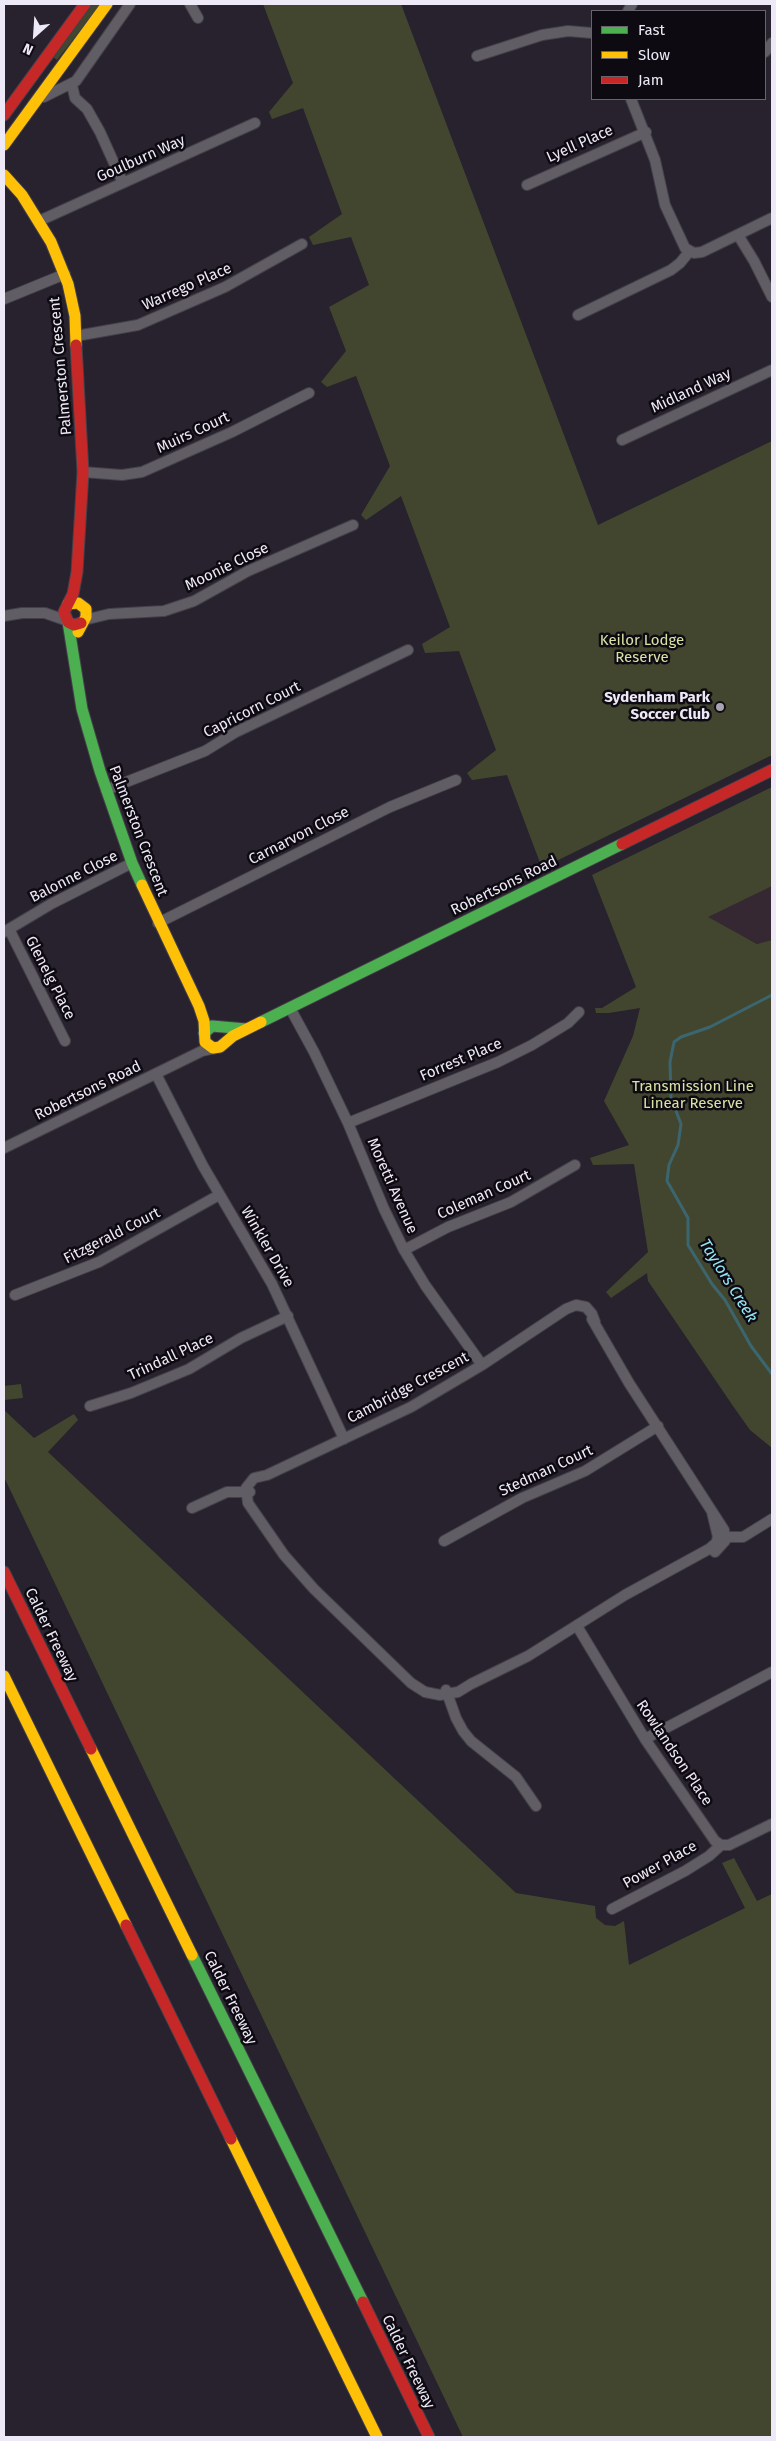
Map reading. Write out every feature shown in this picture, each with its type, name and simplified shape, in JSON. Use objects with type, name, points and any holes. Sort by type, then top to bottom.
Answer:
[{"type":"main road","points":[[4,115],[85,4]]},
{"type":"main road","points":[[4,145],[39,100],[107,4]]},
{"type":"main road","name":"Palmerston Crescent","points":[[4,175],[39,220],[65,274],[75,316],[83,472],[77,572],[68,605]]},
{"type":"main road","points":[[4,191],[28,204]]},
{"type":"main road","name":"Palmerston Crescent","points":[[77,572],[83,605]]},
{"type":"main road","points":[[75,602],[83,605],[86,613],[83,622],[74,625],[67,621],[64,612],[68,605],[75,602]]},
{"type":"main road","name":"Palmerston Crescent","points":[[67,621],[87,732],[106,790],[132,864],[158,923],[199,1006],[204,1021],[204,1035]]},
{"type":"main road","name":"Palmerston Crescent","points":[[75,658],[83,622]]},
{"type":"main road","name":"Robertsons Road","points":[[220,1045],[290,1008],[772,770]]},
{"type":"main road","name":"Palmerston Crescent","points":[[199,1006],[218,1027]]},
{"type":"main road","points":[[218,1027],[226,1036],[220,1045],[207,1045],[204,1035],[208,1028],[218,1027]]},
{"type":"main road","name":"Robertsons Road","points":[[218,1027],[250,1028]]},
{"type":"main road","name":"Calder Freeway","points":[[4,1572],[429,2437]]},
{"type":"main road","points":[[4,1676],[377,2437]]},
{"type":"street","points":[[39,100],[72,85],[81,76],[130,4]]},
{"type":"street","points":[[190,4],[198,18]]},
{"type":"street","points":[[477,56],[542,35],[568,31],[591,33]]},
{"type":"street","points":[[72,85],[76,98],[87,109],[100,132],[123,183]]},
{"type":"street","points":[[631,100],[646,132],[655,160],[665,205],[685,248],[689,252],[698,253],[709,250],[772,218]]},
{"type":"street","name":"Goulburn Way","points":[[39,220],[255,124]]},
{"type":"street","name":"Lyell Place","points":[[527,185],[646,132]]},
{"type":"street","points":[[741,233],[772,297]]},
{"type":"street","name":"Warrego Place","points":[[76,336],[138,325],[225,287],[302,244]]},
{"type":"street","points":[[578,314],[671,270],[680,264],[689,252]]},
{"type":"street","points":[[4,299],[65,274]]},
{"type":"street","name":"Midland Way","points":[[622,440],[772,370]]},
{"type":"street","name":"Muirs Court","points":[[83,472],[122,475],[142,472],[232,432],[309,393]]},
{"type":"street","name":"Moonie Close","points":[[83,622],[109,614],[164,611],[194,601],[248,571],[353,526]]},
{"type":"street","points":[[4,616],[22,613],[45,613],[68,605]]},
{"type":"street","name":"Moonie Close","points":[[83,605],[109,614]]},
{"type":"street","points":[[45,613],[67,621]]},
{"type":"street","name":"Capricorn Court","points":[[106,790],[205,751],[236,732],[408,650]]},
{"type":"street","name":"Carnarvon Close","points":[[158,923],[390,807],[456,780]]},
{"type":"street","name":"Balonne Close","points":[[6,931],[51,904],[132,864]]},
{"type":"street","name":"Glenelg Place","points":[[6,931],[65,1041]]},
{"type":"street","name":"Moretti Avenue","points":[[290,1008],[348,1122],[384,1209],[404,1250],[425,1285],[482,1365]]},
{"type":"street","name":"Forrest Place","points":[[348,1122],[498,1062],[532,1045],[568,1023],[579,1012]]},
{"type":"street","points":[[184,1060],[204,1035]]},
{"type":"street","name":"Robertsons Road","points":[[4,1148],[202,1051],[220,1045]]},
{"type":"street","name":"Winkler Drive","points":[[156,1074],[219,1195],[268,1277],[288,1316],[344,1439]]},
{"type":"street","name":"Coleman Court","points":[[404,1250],[448,1227],[511,1202],[576,1164]]},
{"type":"street","name":"Fitzgerald Court","points":[[15,1295],[99,1262],[219,1195]]},
{"type":"street","name":"Cambridge Crescent","points":[[248,1492],[267,1475],[411,1407],[482,1365],[556,1317],[579,1308],[595,1322],[629,1383],[712,1512],[722,1537]]},
{"type":"street","name":"Trindall Place","points":[[90,1406],[131,1393],[189,1369],[241,1338],[288,1316]]},
{"type":"street","name":"Stedman Court","points":[[444,1541],[522,1498],[585,1471],[658,1426]]},
{"type":"street","points":[[192,1508],[227,1492],[248,1492],[257,1515],[301,1575],[399,1669],[426,1687],[447,1692],[471,1684],[528,1656],[644,1584],[697,1557],[722,1537],[748,1535],[772,1519]]},
{"type":"street","name":"Rowlandson Place","points":[[577,1626],[645,1739],[715,1841],[721,1844]]},
{"type":"street","points":[[645,1739],[772,1672]]},
{"type":"street","points":[[447,1692],[456,1718],[463,1731],[471,1741],[516,1777],[536,1806]]},
{"type":"street","points":[[721,1844],[736,1843],[772,1824]]},
{"type":"street","name":"Power Place","points":[[612,1909],[684,1871],[709,1856],[721,1844]]},
{"type":"shaded area","points":[[772,787],[772,940],[758,944],[709,919],[669,838]]},
{"type":"green space","points":[[92,4],[101,4],[57,60],[53,57]]},
{"type":"green space","name":"Keilor Lodge Reserve","points":[[263,4],[401,4],[598,525],[772,441],[772,755],[542,868],[507,775],[472,780],[467,773],[496,750],[459,651],[425,653],[422,644],[450,627],[401,496],[366,520],[361,515],[390,466],[356,376],[327,387],[321,382],[346,351],[329,307],[369,285],[351,237],[313,245],[309,237],[342,214],[303,108],[272,119],[269,112],[293,83]]},
{"type":"green space","name":"Transmission Line Linear Reserve","points":[[772,787],[772,886],[708,917],[757,944],[772,940],[772,1448],[750,1430],[648,1281],[647,1273],[611,1298],[606,1292],[648,1252],[634,1164],[593,1165],[590,1158],[629,1145],[604,1101],[633,1036],[640,1008],[596,1013],[595,1008],[602,1008],[636,987],[592,875]]},
{"type":"green space","points":[[21,1384],[23,1398],[4,1400],[4,1386]]},
{"type":"green space","points":[[4,1410],[34,1438],[74,1414],[78,1420],[48,1452],[516,1893],[595,1906],[596,1918],[605,1925],[615,1926],[624,1921],[629,1965],[745,1908],[722,1863],[734,1858],[757,1901],[772,1894],[772,2437],[463,2437],[4,1477]]},
{"type":"waterway","name":"Taylors Creek","points":[[772,995],[710,1027],[681,1037],[674,1042],[670,1062],[671,1098],[681,1124],[678,1145],[669,1165],[667,1181],[688,1218],[688,1245],[712,1284],[725,1300],[751,1346],[772,1374]]},
{"type":"traffic: fast","points":[[68,622],[82,709],[100,771],[132,863],[142,885]]},
{"type":"traffic: fast","points":[[261,1022],[622,844]]},
{"type":"traffic: fast","points":[[204,1033],[212,1026],[246,1029]]},
{"type":"traffic: fast","points":[[192,1955],[363,2302]]},
{"type":"traffic: slow","points":[[4,145],[107,4]]},
{"type":"traffic: slow","points":[[4,175],[22,195],[51,242],[68,284],[75,316],[76,345]]},
{"type":"traffic: slow","points":[[68,604],[78,603],[86,609],[86,617],[78,632]]},
{"type":"traffic: slow","points":[[142,885],[199,1006],[204,1021],[205,1042],[213,1048],[220,1047],[233,1036],[261,1022]]},
{"type":"traffic: slow","points":[[4,1676],[126,1925]]},
{"type":"traffic: slow","points":[[91,1749],[192,1955]]},
{"type":"traffic: slow","points":[[231,2139],[377,2437]]},
{"type":"traffic: jam","points":[[4,115],[85,4]]},
{"type":"traffic: jam","points":[[76,345],[83,472],[77,572],[73,594],[64,612],[68,622],[74,625],[81,623]]},
{"type":"traffic: jam","points":[[622,844],[772,770]]},
{"type":"traffic: jam","points":[[4,1572],[91,1749]]},
{"type":"traffic: jam","points":[[126,1925],[231,2139]]},
{"type":"traffic: jam","points":[[363,2302],[429,2437]]},
{"type":"place","name":"Sydenham Park Soccer Club","points":[[720,707]]}]
